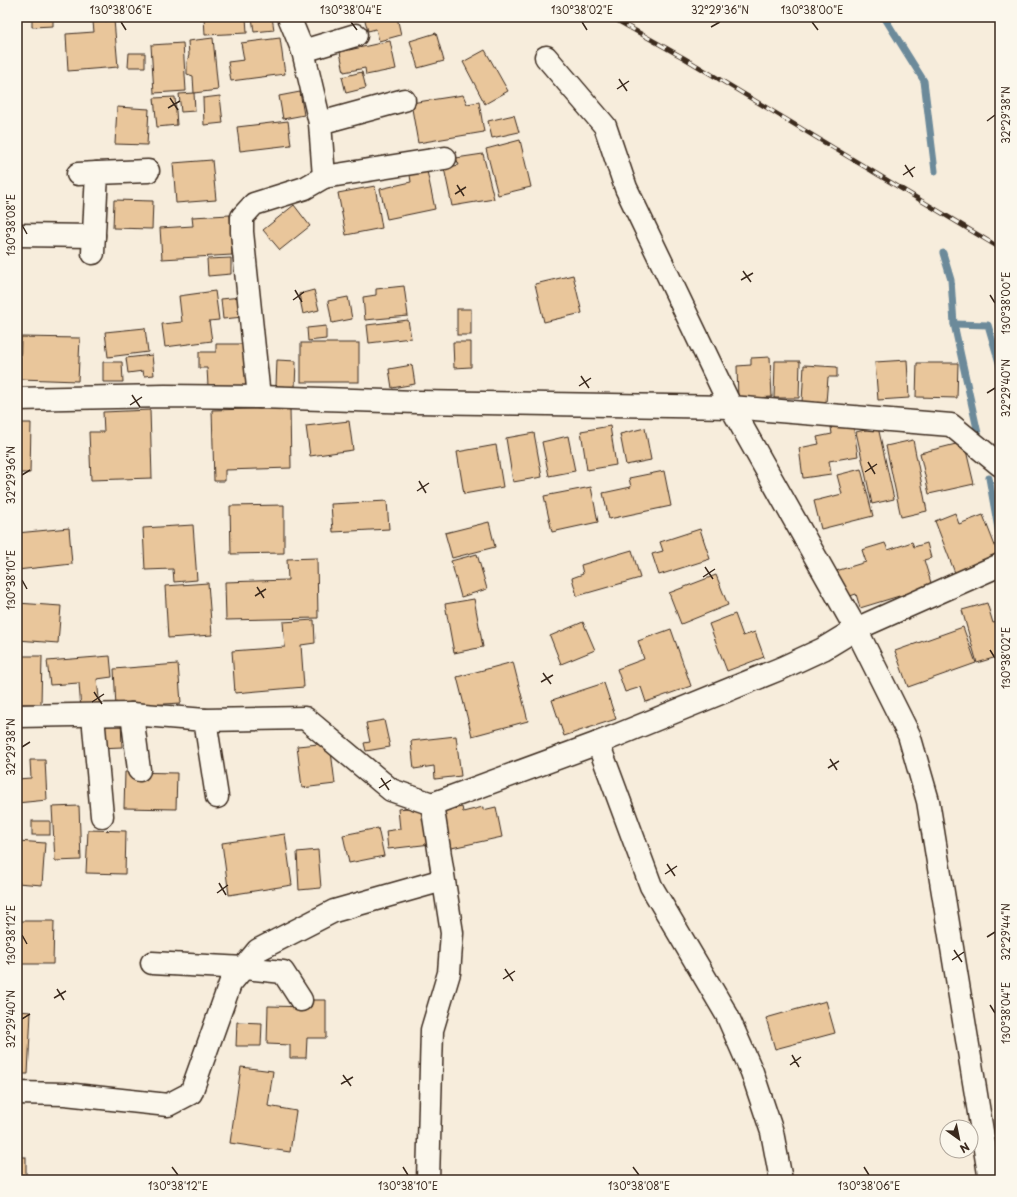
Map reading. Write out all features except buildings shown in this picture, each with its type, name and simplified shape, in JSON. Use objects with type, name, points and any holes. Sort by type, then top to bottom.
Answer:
[{"type":"street","points":[[289,17],[303,51],[320,123],[324,177]]},
{"type":"street","points":[[303,51],[356,35]]},
{"type":"street","points":[[546,57],[605,126],[626,188],[731,407],[856,629],[909,735],[928,801],[990,1180]]},
{"type":"street","points":[[320,123],[404,100]]},
{"type":"street","points":[[259,397],[242,232],[242,217],[254,204],[305,188],[324,177],[445,158]]},
{"type":"street","points":[[17,236],[93,244],[88,174],[148,171]]},
{"type":"street","points":[[17,399],[165,396],[259,397],[417,402],[731,407],[951,426],[1000,465]]},
{"type":"street","points":[[17,716],[93,716],[132,714],[205,720],[305,718],[392,790],[432,804],[598,743],[782,668],[823,649],[856,629],[991,569]]},
{"type":"street","points":[[132,714],[139,770]]},
{"type":"street","points":[[93,716],[102,816]]},
{"type":"street","points":[[205,720],[217,797]]},
{"type":"street","points":[[598,743],[651,886],[727,1015],[752,1072],[772,1132],[782,1180]]},
{"type":"street","points":[[428,1180],[432,1030],[449,973],[452,934],[432,804]]},
{"type":"street","points":[[17,1093],[65,1094],[168,1105],[191,1093],[230,984],[258,950],[334,912],[443,880]]},
{"type":"street","points":[[152,963],[244,968],[283,972],[301,1000]]},
{"type":"waterway","points":[[884,17],[924,81],[935,171]]},
{"type":"waterway","points":[[943,253],[951,280],[954,324],[979,438]]},
{"type":"waterway","points":[[954,324],[988,325],[1000,366]]},
{"type":"waterway","points":[[989,478],[1000,540]]},
{"type":"railway","points":[[611,17],[684,58],[1000,248]]}]
